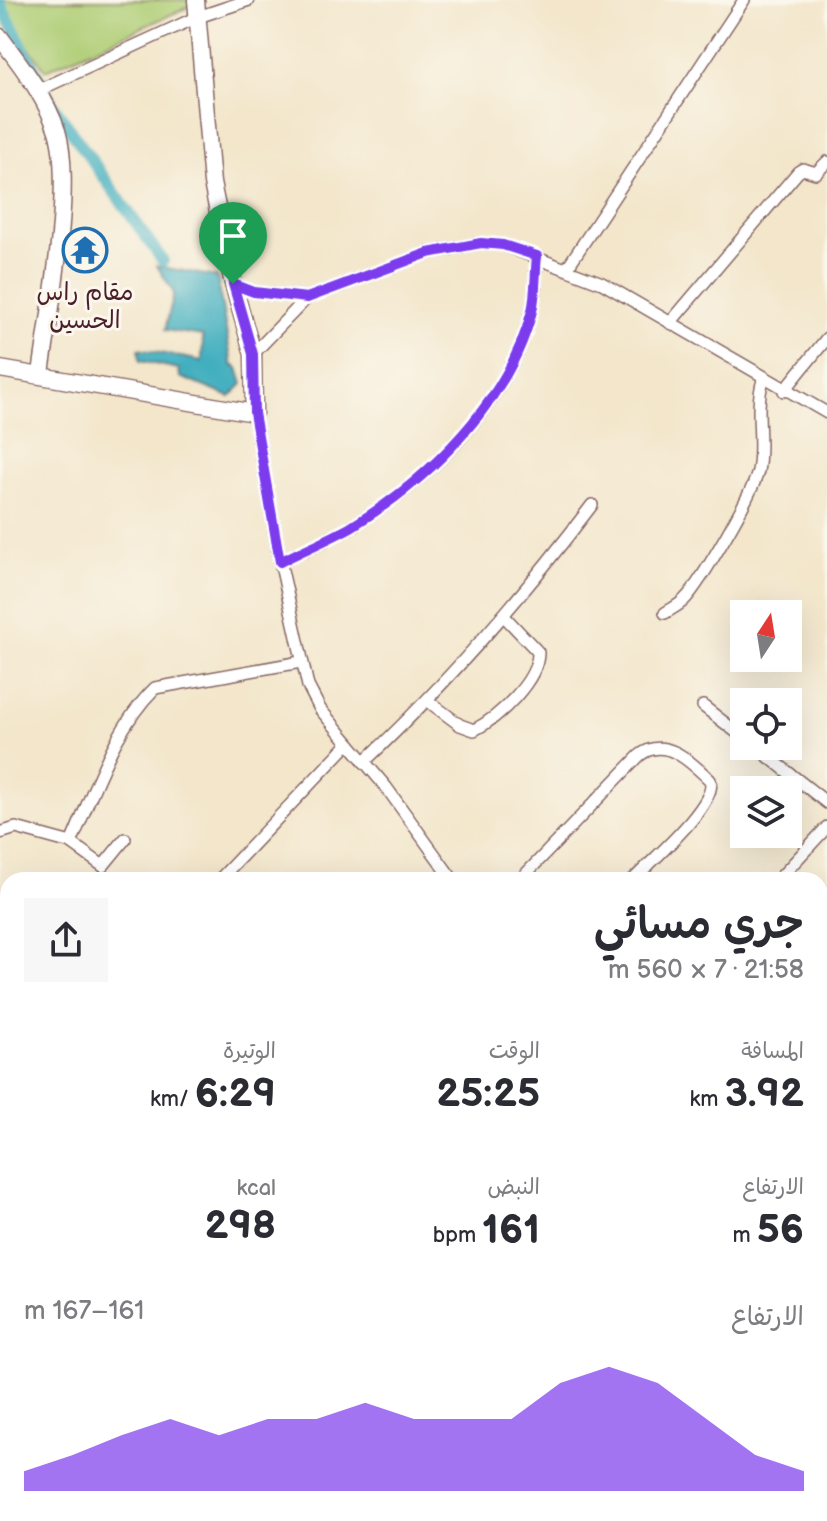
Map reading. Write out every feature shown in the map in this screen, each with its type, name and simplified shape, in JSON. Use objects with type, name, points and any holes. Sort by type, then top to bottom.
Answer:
[{"type":"street","points":[[196,0],[195,18],[212,183],[233,284],[253,354],[254,413],[301,662],[308,686],[320,709],[446,872]]},
{"type":"street","points":[[39,90],[195,18],[249,0]]},
{"type":"street","points":[[567,268],[744,0]]},
{"type":"street","points":[[0,37],[39,90],[57,132],[62,162],[61,205],[41,374]]},
{"type":"street","points":[[670,323],[798,172],[803,169],[816,173],[827,162]]},
{"type":"street","points":[[253,354],[307,298],[428,253],[460,246],[503,245],[602,283],[763,380],[827,413]]},
{"type":"street","points":[[280,562],[351,526],[408,486],[465,431],[518,352],[533,308],[537,256]]},
{"type":"street","points":[[233,284],[254,292],[307,298]]},
{"type":"street","points":[[784,391],[827,338]]},
{"type":"street","points":[[0,369],[254,413]]},
{"type":"street","points":[[665,613],[684,601],[700,580],[753,485],[761,450],[759,393],[763,380]]},
{"type":"street","points":[[364,762],[428,701],[504,616],[592,505]]},
{"type":"street","points":[[428,701],[460,725],[474,730],[530,677],[538,652],[504,616]]},
{"type":"street","points":[[71,843],[121,734],[139,703],[155,688],[301,662]]},
{"type":"street","points":[[703,706],[730,727]]},
{"type":"street","points":[[227,872],[348,744]]},
{"type":"street","points":[[528,872],[639,756],[651,747],[664,747],[710,780],[711,792],[702,808],[641,872]]},
{"type":"street","points":[[773,760],[827,803]]},
{"type":"street","points":[[785,872],[827,827]]},
{"type":"street","points":[[0,833],[16,828],[71,843],[103,866],[125,839]]},
{"type":"green space","points":[[0,0],[204,0],[46,70],[0,10]]},
{"type":"water","points":[[157,266],[217,277],[232,365],[238,368],[243,384],[230,397],[180,377],[179,369],[140,361],[139,349],[202,361],[203,336],[165,330],[174,293]]},
{"type":"waterway","points":[[0,3],[52,104],[163,261]]},
{"type":"place","name":"مقام راس الحسين","points":[[85,250]]},
{"type":"route","points":[[481,243],[503,245],[537,256],[533,308],[518,352],[465,431],[419,478],[351,526],[280,562],[254,413],[253,354],[233,284],[254,292],[307,298],[428,253],[460,246],[481,243]]}]
